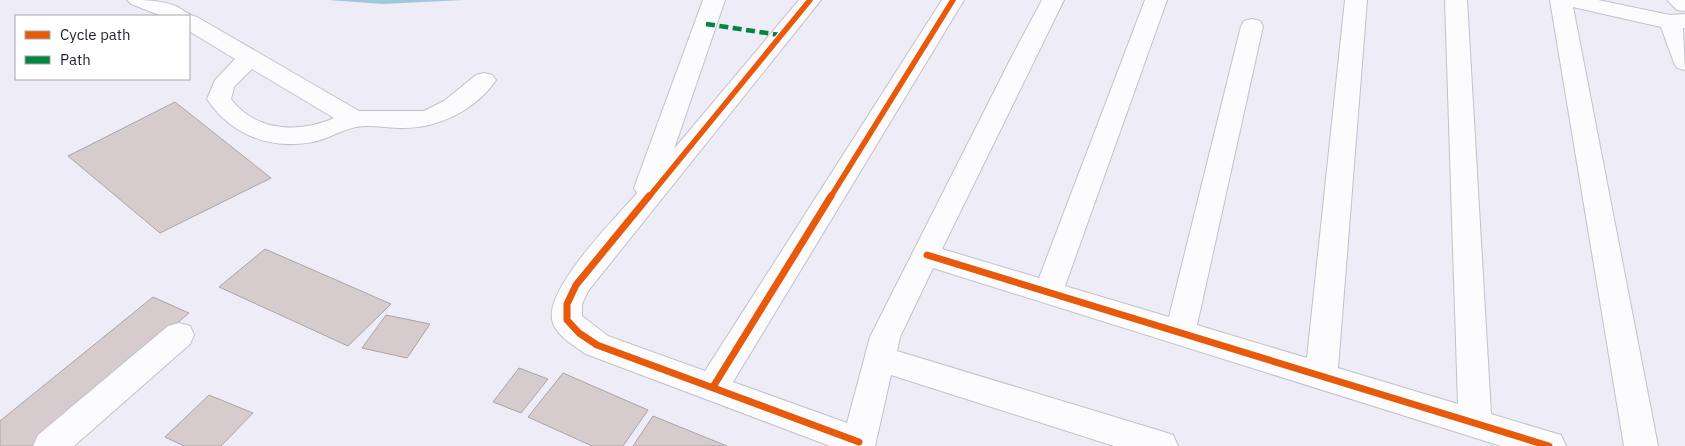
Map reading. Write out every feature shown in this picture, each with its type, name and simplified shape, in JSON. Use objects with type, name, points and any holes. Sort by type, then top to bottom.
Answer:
[{"type":"street","points":[[138,0],[176,15]]},
{"type":"street","points":[[640,206],[714,0]]},
{"type":"street","points":[[810,0],[576,285],[567,304],[567,320],[578,333],[597,345],[713,387],[858,444],[889,329],[927,255],[1020,62],[1053,0]]},
{"type":"street","points":[[713,387],[953,0]]},
{"type":"street","points":[[1048,292],[1156,0]]},
{"type":"street","points":[[1321,376],[1356,0]]},
{"type":"street","points":[[1456,0],[1475,423]]},
{"type":"street","points":[[1561,0],[1641,446]]},
{"type":"street","points":[[1568,0],[1678,22],[1685,63]]},
{"type":"street","points":[[1678,0],[1685,5]]},
{"type":"street","points":[[190,23],[354,119]]},
{"type":"street","points":[[1180,333],[1252,26]]},
{"type":"street","points":[[250,58],[223,85],[219,99],[226,111],[241,123],[267,132],[294,136],[310,135],[328,130],[354,119],[417,120],[432,117],[448,109],[484,80]]},
{"type":"street","points":[[927,255],[1549,446]]},
{"type":"street","points":[[50,446],[179,335]]},
{"type":"street","points":[[880,359],[1161,446]]},
{"type":"water","points":[[328,0],[464,0],[383,4]]},
{"type":"building","points":[[175,102],[271,178],[160,233],[68,156]]},
{"type":"building","points":[[265,249],[391,304],[348,346],[219,287]]},
{"type":"building","points":[[153,297],[189,313],[32,446],[0,446],[0,421]]},
{"type":"building","points":[[386,315],[430,324],[407,358],[362,348]]},
{"type":"building","points":[[519,368],[548,379],[521,413],[493,402]]},
{"type":"building","points":[[563,373],[648,410],[623,446],[592,446],[528,417]]},
{"type":"building","points":[[209,395],[253,413],[221,446],[184,446],[165,437]]},
{"type":"building","points":[[653,416],[727,446],[633,446]]},
{"type":"marked path","points":[[706,24],[780,35]]},
{"type":"cycle path","points":[[810,0],[576,285],[567,304],[567,320],[579,333],[597,345],[859,442]]},
{"type":"cycle path","points":[[713,387],[953,0]]},
{"type":"cycle path","points":[[927,255],[1549,446]]}]
